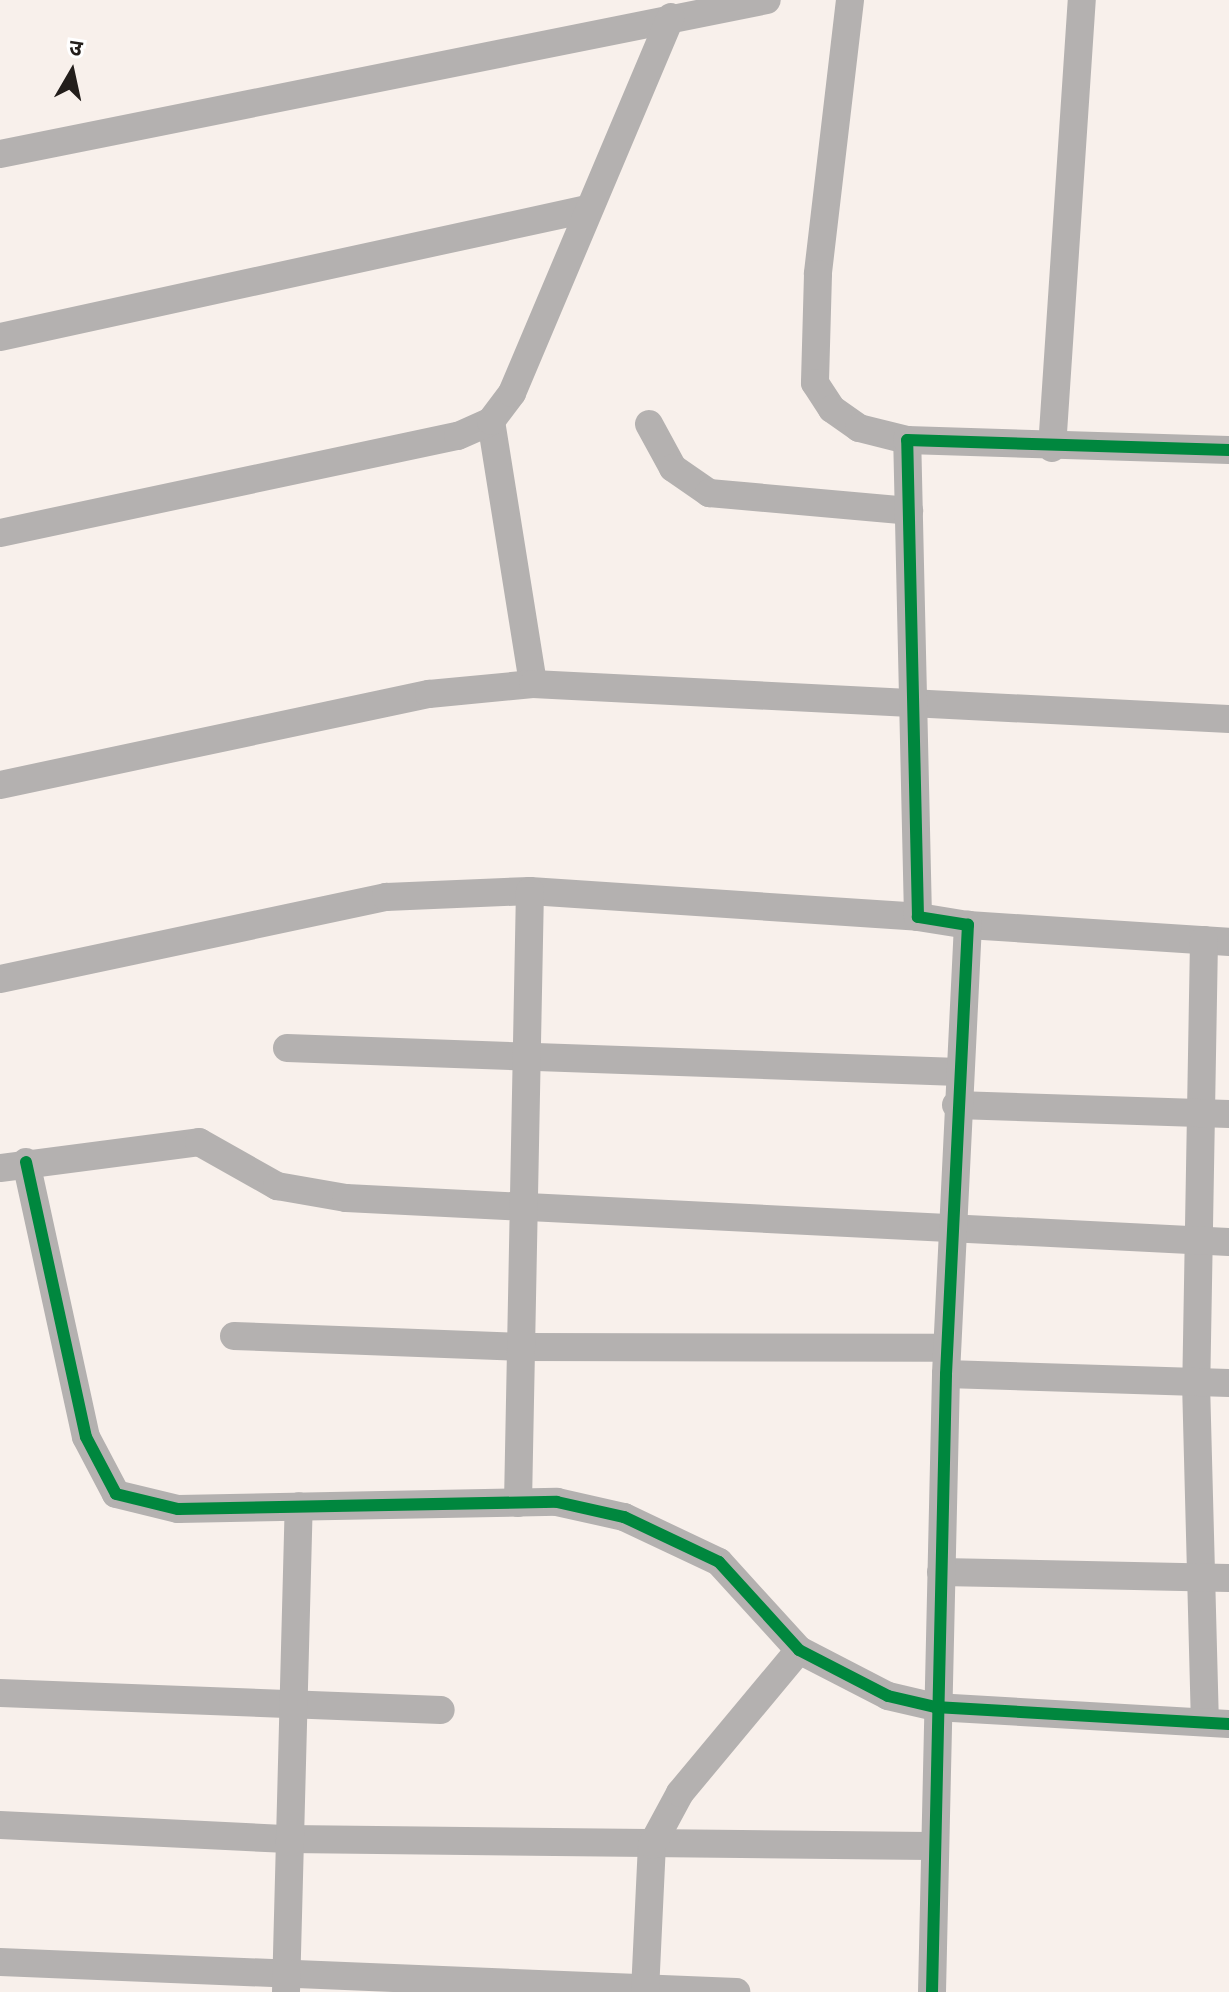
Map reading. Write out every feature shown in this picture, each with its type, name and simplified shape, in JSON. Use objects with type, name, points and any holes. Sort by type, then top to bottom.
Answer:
[{"type":"street","points":[[0,154],[767,0]]},
{"type":"street","points":[[850,0],[818,274],[815,383],[832,409],[859,428],[907,440],[1052,448],[1229,450]]},
{"type":"street","points":[[1052,448],[1082,0]]},
{"type":"street","points":[[0,533],[458,436],[491,421],[512,393],[587,209],[671,17]]},
{"type":"street","points":[[0,337],[587,209]]},
{"type":"street","points":[[491,421],[533,684]]},
{"type":"street","points":[[649,424],[673,468],[709,493],[909,511]]},
{"type":"street","points":[[907,440],[918,917]]},
{"type":"street","points":[[0,785],[429,694],[533,684],[1229,719]]},
{"type":"street","points":[[518,1503],[530,891]]},
{"type":"street","points":[[0,979],[386,897],[530,891],[1216,941],[1200,1113],[1199,1240],[1196,1382],[1218,1577],[1217,1723],[935,1707],[846,1680],[799,1650],[719,1562],[624,1517],[557,1502],[178,1509],[116,1494],[86,1437],[13,1165],[199,1142],[255,1177],[305,1192],[523,1206],[952,1226],[1199,1240],[1229,1242]]},
{"type":"street","points":[[932,1992],[930,1846],[946,1361],[956,1105],[968,925]]},
{"type":"street","points":[[287,1048],[959,1072]]},
{"type":"street","points":[[956,1105],[1229,1114]]},
{"type":"street","points":[[234,1336],[946,1361],[1229,1383]]},
{"type":"street","points":[[286,1984],[299,1506]]},
{"type":"street","points":[[941,1572],[1218,1577]]},
{"type":"street","points":[[645,1990],[652,1845],[680,1793],[799,1650]]},
{"type":"street","points":[[0,1693],[441,1710]]},
{"type":"street","points":[[0,1825],[289,1839],[930,1846]]},
{"type":"street","points":[[0,1962],[286,1984],[736,1992]]},
{"type":"cycle path","points":[[932,1992],[946,1374],[968,925],[918,917],[907,440],[1229,450]]},
{"type":"cycle path","points":[[26,1162],[86,1437],[116,1494],[178,1509],[557,1502],[624,1517],[719,1562],[799,1650],[888,1696],[935,1707],[1229,1724]]}]
